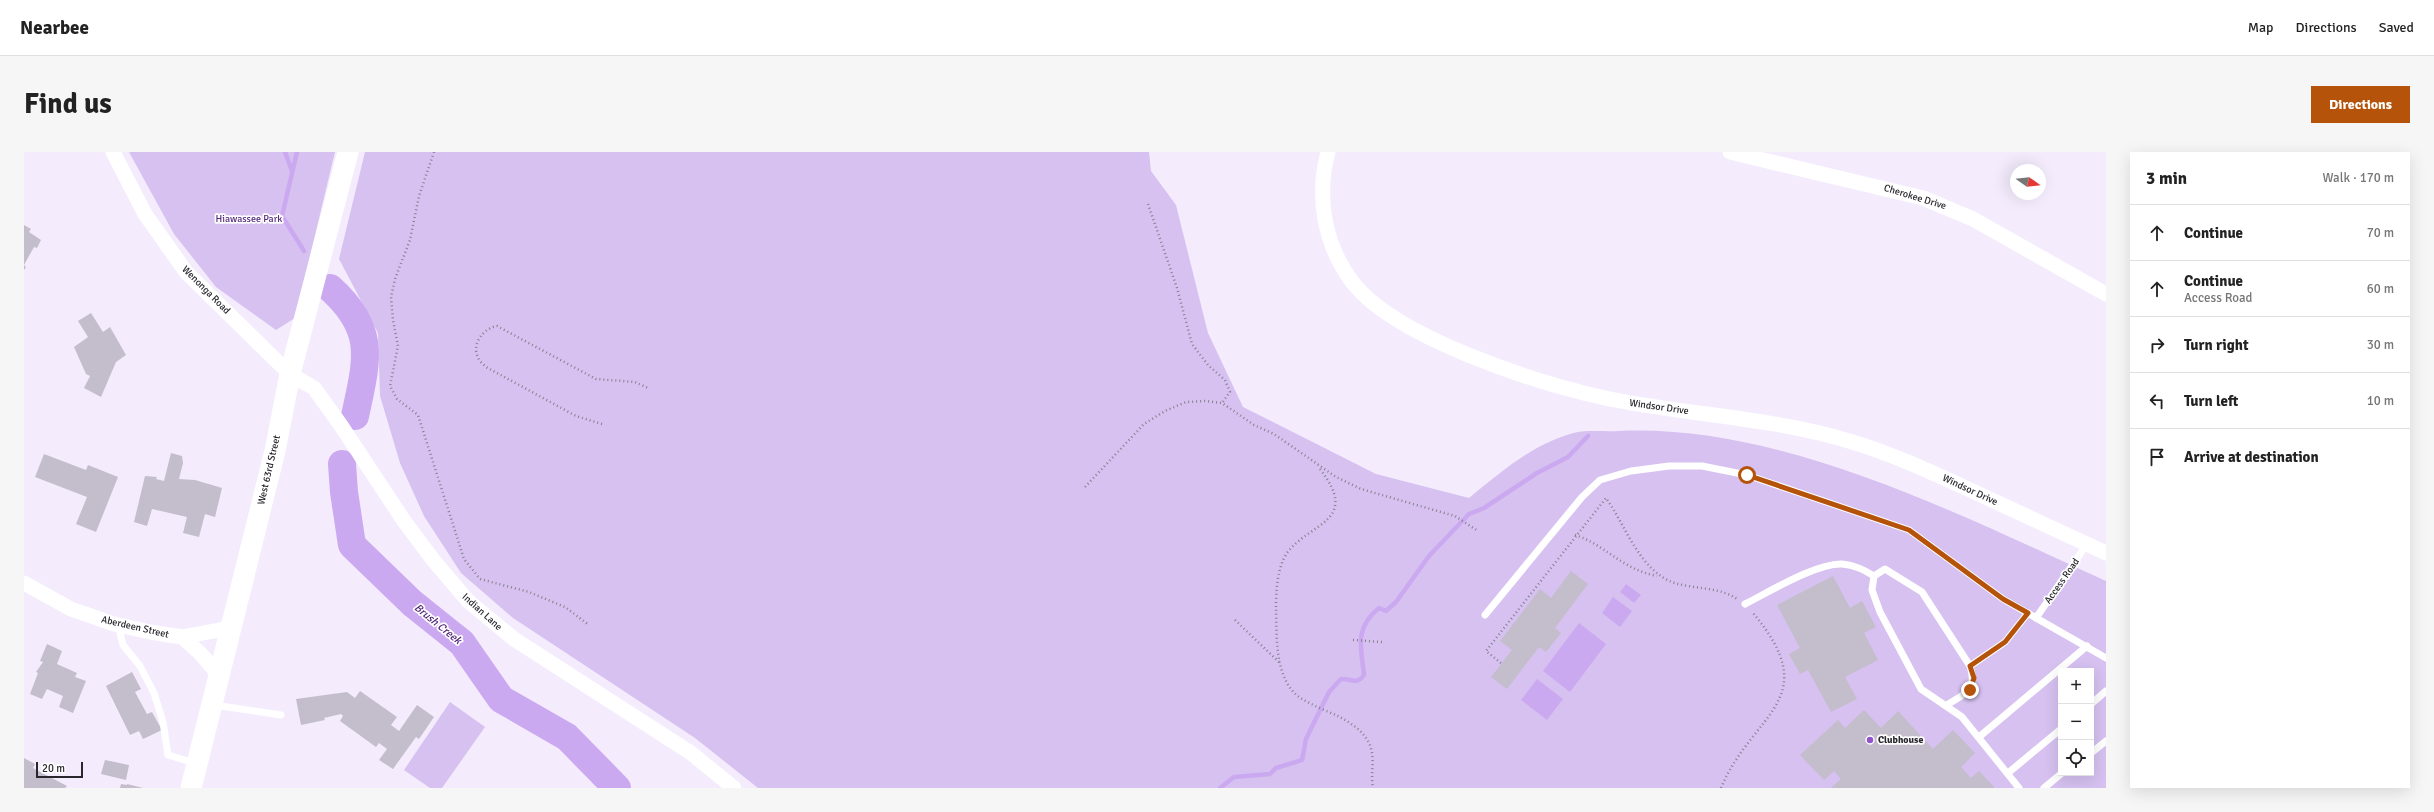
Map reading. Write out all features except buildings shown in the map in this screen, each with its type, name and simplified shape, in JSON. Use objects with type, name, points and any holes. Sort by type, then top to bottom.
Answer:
[{"type":"main road","name":"West 63rd Street","points":[[191,788],[274,451],[290,374],[348,152]]},
{"type":"street","name":"Wenonga Road","points":[[113,152],[149,220],[186,272],[290,374]]},
{"type":"street","name":"Windsor Drive","points":[[1328,152],[1324,166],[1322,201],[1330,239],[1338,258],[1353,283],[1371,300],[1396,318],[1421,331],[1509,370],[1578,392],[1642,405],[1770,422],[1851,441],[1904,460],[2106,553]]},
{"type":"street","name":"Cherokee Drive","points":[[1730,152],[1923,198],[1973,219],[2106,294]]},
{"type":"street","name":"Indian Lane","points":[[290,374],[314,388],[417,538],[468,601],[514,639],[691,753],[734,788]]},
{"type":"street","name":"Aberdeen Street","points":[[24,583],[71,609],[118,625],[182,637],[230,628]]},
{"type":"street","points":[[182,637],[200,652],[219,675]]},
{"type":"lane","points":[[1485,614],[1582,497],[1600,480],[1631,471],[1669,466],[1702,466],[1747,475],[1909,530],[2003,599],[2106,658]]},
{"type":"lane","name":"Access Road","points":[[2036,618],[2087,544]]},
{"type":"lane","points":[[1745,604],[1803,575],[1828,566],[1842,564],[1861,568],[1874,576]]},
{"type":"lane","points":[[1947,705],[1970,690],[1973,685],[1974,678],[1970,666],[1922,592],[1885,569],[1874,576],[1872,590],[1880,612],[1912,675],[1921,689],[1947,705],[1962,717],[2019,788]]},
{"type":"lane","points":[[1970,666],[2005,642],[2028,613]]},
{"type":"lane","points":[[118,625],[123,645],[140,666],[154,693],[163,722],[168,755],[197,764]]},
{"type":"lane","points":[[1979,737],[2087,646]]},
{"type":"lane","points":[[2094,701],[2106,691]]},
{"type":"lane","points":[[212,704],[281,715]]},
{"type":"lane","points":[[2008,773],[2058,731]]},
{"type":"lane","points":[[2094,751],[2106,741]]},
{"type":"lane","points":[[2044,788],[2058,776]]},
{"type":"path","points":[[434,152],[419,196],[410,240],[395,279],[391,298],[398,346],[390,386],[397,399],[418,415],[464,559],[480,579],[529,592],[565,607],[589,625]]},
{"type":"path","points":[[1148,204],[1177,288],[1192,344],[1208,365],[1225,380],[1230,392],[1222,403]]},
{"type":"path","points":[[602,424],[576,416],[486,367],[477,356],[477,344],[484,331],[489,327],[496,326],[596,379],[635,382],[648,388]]},
{"type":"path","points":[[1085,487],[1144,424],[1165,411],[1186,402],[1205,401],[1222,403],[1254,425],[1274,434],[1319,467],[1361,489],[1455,516],[1478,531]]},
{"type":"path","points":[[1319,467],[1331,482],[1335,497],[1334,510],[1324,524],[1288,553],[1279,570],[1276,609],[1277,643],[1282,672],[1299,696],[1334,714],[1359,730],[1369,743],[1373,761],[1373,788]]},
{"type":"path","points":[[1501,663],[1486,651],[1575,535],[1606,498],[1646,562],[1657,576]]},
{"type":"path","points":[[1575,535],[1589,539],[1627,566],[1641,573],[1657,576],[1675,583],[1734,596],[1745,604],[1778,648],[1784,666],[1784,683],[1778,702],[1728,769],[1721,788]]},
{"type":"path","points":[[1235,620],[1281,664]]},
{"type":"path","points":[[1353,640],[1382,642]]},
{"type":"green space","name":"Hiawassee Park","points":[[129,152],[335,152],[295,318],[276,330],[216,287],[174,234]]},
{"type":"green space","points":[[365,152],[1149,152],[1151,171],[1176,205],[1208,333],[1243,407],[1376,474],[1469,498],[1516,461],[1555,439],[1575,432],[1680,432],[1742,442],[1806,458],[1868,478],[1930,502],[2106,581],[2106,788],[758,788],[695,738],[513,618],[461,573],[424,516],[400,463],[380,396],[378,333],[339,259]]},
{"type":"green space","points":[[450,702],[485,727],[442,788],[430,788],[404,770]]},
{"type":"shaded area","points":[[1626,584],[1641,595],[1634,603],[1620,592]]},
{"type":"shaded area","points":[[1613,597],[1632,611],[1620,627],[1602,613]]},
{"type":"shaded area","points":[[1579,623],[1606,644],[1570,692],[1543,671]]},
{"type":"shaded area","points":[[1537,679],[1563,699],[1547,720],[1521,700]]},
{"type":"waterway","points":[[285,152],[292,171]]},
{"type":"waterway","name":"Brush Creek","points":[[297,152],[282,216],[304,251]]},
{"type":"waterway","name":"Brush Creek","points":[[330,288],[345,303],[355,318],[362,332],[365,347],[363,378],[355,416]]},
{"type":"waterway","points":[[1220,788],[1234,777],[1270,774],[1276,768],[1302,760],[1306,739],[1329,692],[1341,679],[1356,681],[1364,675],[1361,638],[1362,631],[1371,615],[1379,608],[1386,611],[1396,602],[1429,556],[1469,514],[1484,508],[1537,473],[1568,457],[1588,436]]},
{"type":"waterway","name":"Brush Creek","points":[[342,464],[344,492],[352,545],[412,603],[462,643],[501,699],[567,737],[617,788]]},
{"type":"place","name":"Clubhouse","points":[[1870,740]]},
{"type":"route","points":[[1747,475],[1909,530],[2003,599],[2028,613],[2005,642],[1970,666],[1974,678],[1973,685],[1970,690]]}]
